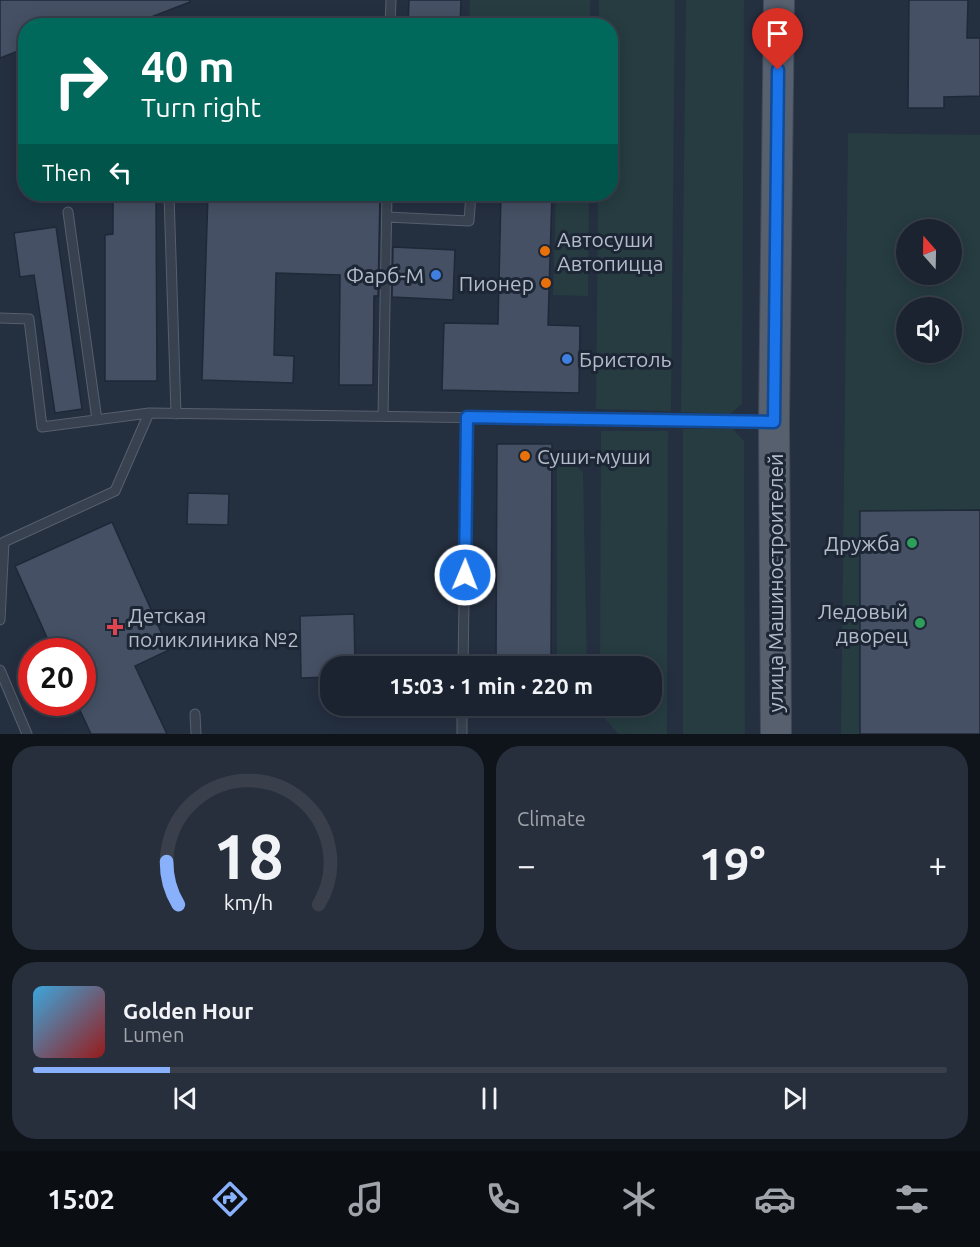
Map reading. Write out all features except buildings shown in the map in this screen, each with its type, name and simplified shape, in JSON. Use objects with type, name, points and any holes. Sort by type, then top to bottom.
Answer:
[{"type":"main road","name":"улица Машиностроителей","points":[[776,734],[774,422],[779,0]]},
{"type":"lane","points":[[390,18],[391,0]]},
{"type":"lane","points":[[169,201],[176,414]]},
{"type":"lane","points":[[383,416],[387,201]]},
{"type":"lane","points":[[387,217],[469,221],[470,201]]},
{"type":"lane","points":[[68,213],[98,420]]},
{"type":"lane","points":[[0,318],[29,319],[42,428],[149,413],[774,422]]},
{"type":"lane","points":[[0,620],[4,542],[115,490],[149,413]]},
{"type":"lane","points":[[463,656],[467,417]]},
{"type":"lane","points":[[0,670],[27,734]]},
{"type":"lane","points":[[195,714],[196,734]]},
{"type":"lane","points":[[462,716],[462,734]]},
{"type":"green space","points":[[470,0],[590,0],[590,18],[469,18]]},
{"type":"green space","points":[[599,0],[675,0],[671,411],[596,409],[598,201],[618,201],[618,18],[599,18]]},
{"type":"green space","points":[[686,0],[744,0],[742,404],[730,414],[681,412]]},
{"type":"green space","name":"Дружба","points":[[848,133],[980,135],[980,734],[841,734]]},
{"type":"green space","points":[[556,201],[589,201],[588,296],[553,295]]},
{"type":"green space","points":[[683,429],[733,429],[744,441],[745,734],[683,734]]},
{"type":"green space","points":[[601,431],[668,431],[667,734],[618,734],[603,716],[662,716],[662,656],[600,656]]},
{"type":"green space","points":[[557,449],[583,472],[587,656],[557,656]]},
{"type":"place","name":"Автосуши Автопицца","points":[[545,251]]},
{"type":"place","name":"Фарб-М","points":[[436,275]]},
{"type":"place","name":"Пионер","points":[[546,283]]},
{"type":"place","name":"Бристоль","points":[[567,359]]},
{"type":"place","name":"Суши-муши","points":[[525,456]]},
{"type":"place","name":"Дружба","points":[[912,543]]},
{"type":"place","name":"Ледовый дворец","points":[[920,623]]},
{"type":"place","name":"Детская поликлиника №2","points":[[115,627]]},
{"type":"route","points":[[465,575],[467,417],[774,422],[778,70]]}]
